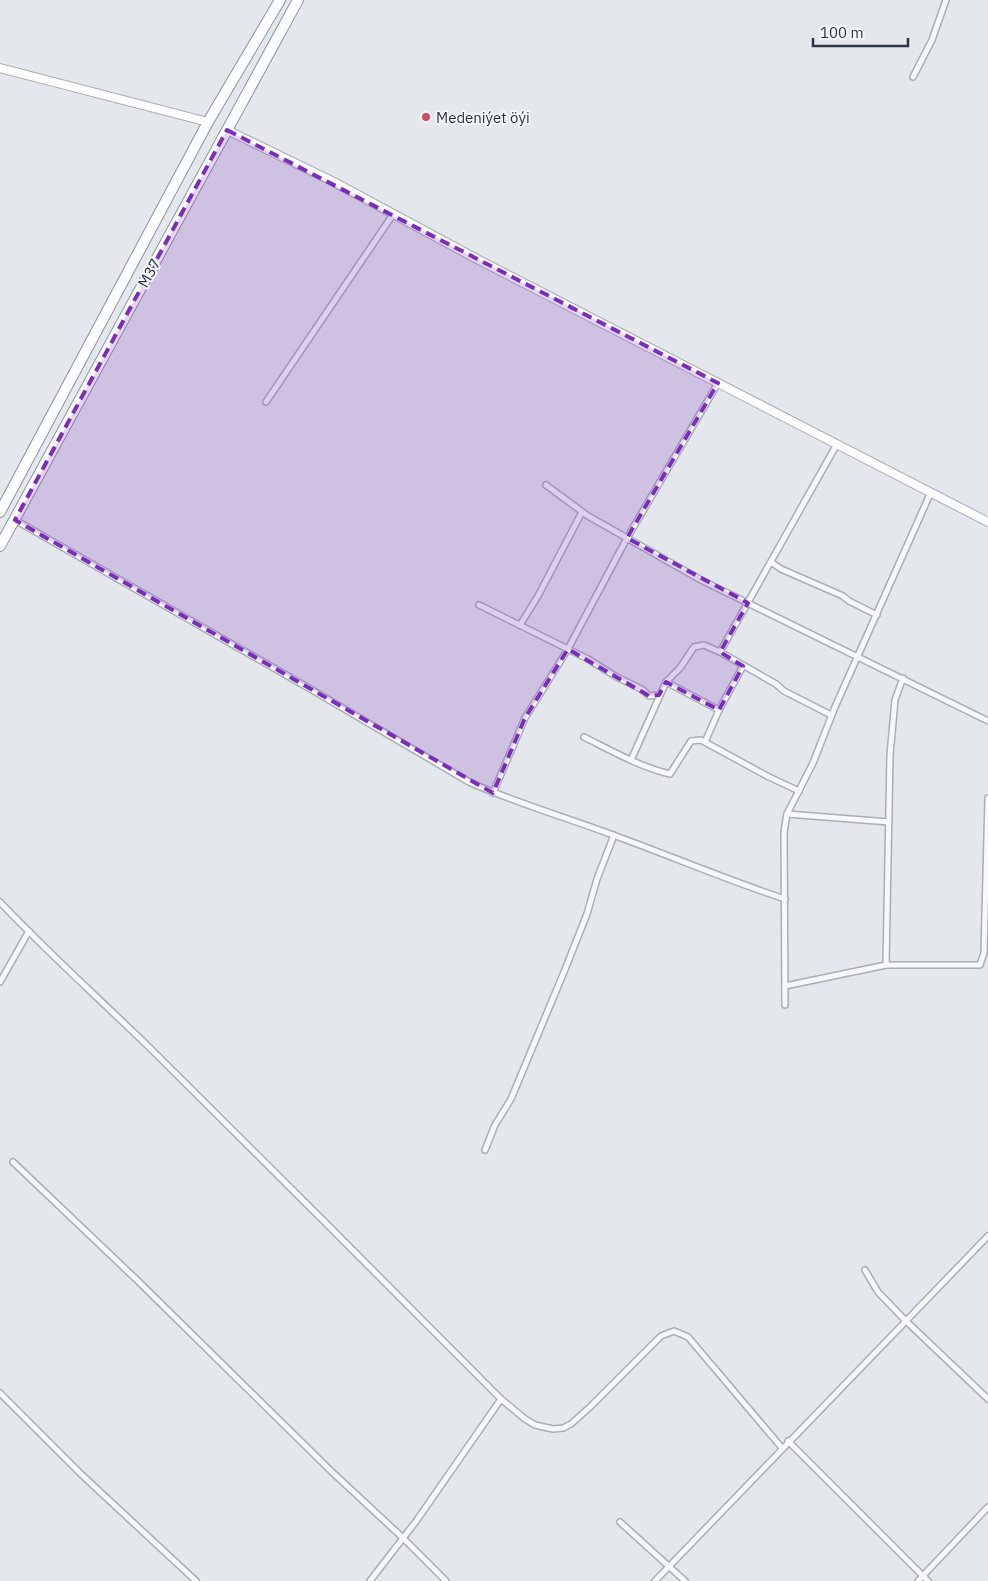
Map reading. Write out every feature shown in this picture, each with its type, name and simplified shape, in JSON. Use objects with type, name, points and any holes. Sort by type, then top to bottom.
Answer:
[{"type":"highway","name":"M37","points":[[0,512],[208,122],[280,0]]},
{"type":"highway","name":"M37","points":[[0,546],[298,0]]},
{"type":"main road","points":[[0,68],[208,122]]},
{"type":"main road","points":[[227,130],[394,213],[483,261],[988,522]]},
{"type":"street","points":[[913,76],[932,40],[946,0]]},
{"type":"street","points":[[266,402],[394,213]]},
{"type":"street","points":[[493,793],[525,718],[568,649],[627,538],[718,383]]},
{"type":"street","points":[[720,652],[837,444]]},
{"type":"street","points":[[546,485],[582,512],[701,580],[988,721]]},
{"type":"street","points":[[785,1005],[784,832],[787,814],[813,763],[831,715],[931,492]]},
{"type":"street","points":[[520,624],[538,596],[582,512]]},
{"type":"street","points":[[15,520],[469,782],[493,793],[614,835],[733,882],[785,899]]},
{"type":"street","points":[[771,562],[781,569],[843,596],[876,615]]},
{"type":"street","points":[[478,605],[588,658],[649,696],[659,695]]},
{"type":"street","points":[[631,760],[666,682],[680,668],[694,647],[704,646],[720,652],[776,684],[784,691],[831,715]]},
{"type":"street","points":[[705,742],[719,710],[743,666]]},
{"type":"street","points":[[886,965],[890,755],[897,692],[903,678]]},
{"type":"street","points":[[666,682],[719,710]]},
{"type":"street","points":[[584,737],[631,760],[670,774],[691,741],[701,740],[799,792]]},
{"type":"street","points":[[785,986],[886,965],[980,965],[984,953],[988,798]]},
{"type":"street","points":[[787,814],[889,822]]},
{"type":"street","points":[[486,1150],[495,1125],[511,1099],[564,972],[587,914],[597,879],[614,835]]},
{"type":"street","points":[[0,902],[146,1044],[501,1399],[525,1419],[535,1425],[553,1429],[563,1428],[571,1424],[661,1336],[674,1331],[688,1337],[782,1448]]},
{"type":"street","points":[[0,982],[29,932]]},
{"type":"street","points":[[13,1162],[446,1581]]},
{"type":"street","points":[[655,1581],[788,1441],[988,1236]]},
{"type":"street","points":[[865,1270],[878,1292],[988,1399]]},
{"type":"street","points":[[0,1393],[82,1475],[196,1581]]},
{"type":"street","points":[[370,1581],[403,1538],[501,1399]]},
{"type":"street","points":[[788,1441],[928,1581]]},
{"type":"street","points":[[918,1581],[988,1508]]},
{"type":"street","points":[[620,1522],[685,1581]]},
{"type":"highlighted area","points":[[227,130],[718,383],[627,538],[748,603],[720,652],[743,666],[719,710],[666,682],[659,695],[649,696],[568,649],[525,718],[493,793],[15,520]]},
{"type":"place","name":"Medeniýet öýi","points":[[426,117]]}]
